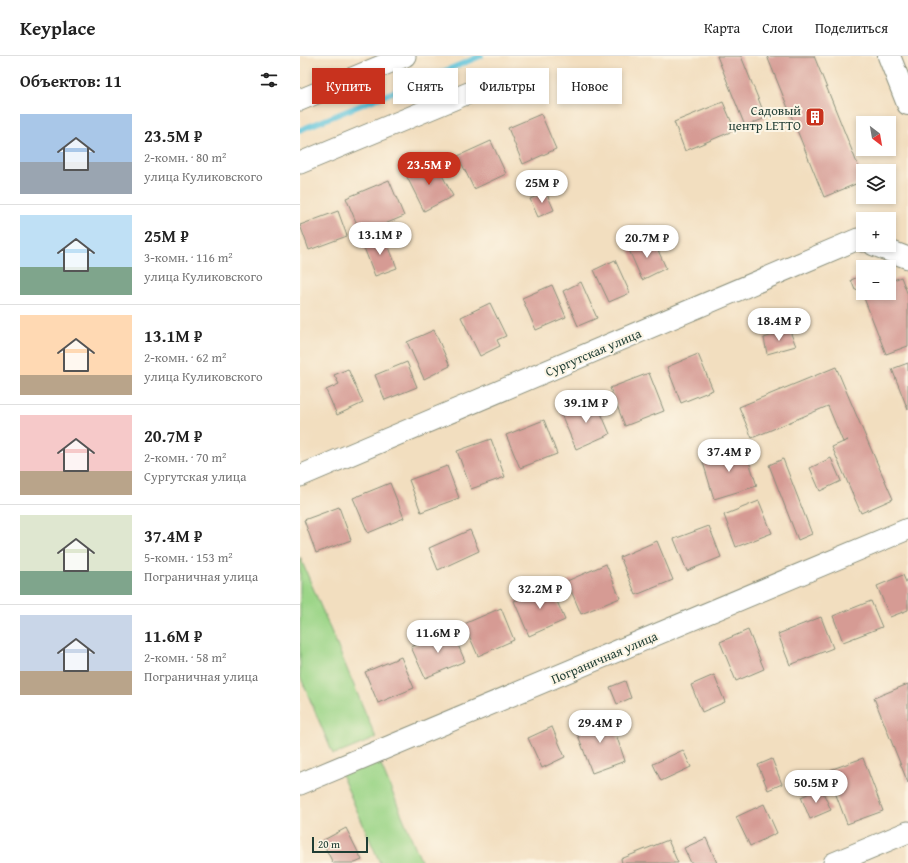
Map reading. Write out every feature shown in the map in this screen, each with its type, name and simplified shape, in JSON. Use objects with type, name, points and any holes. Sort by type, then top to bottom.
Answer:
[{"type":"main road","points":[[889,56],[908,104]]},
{"type":"street","points":[[300,100],[405,56]]},
{"type":"street","points":[[300,163],[466,94]]},
{"type":"street","name":"Сургутская улица","points":[[300,476],[856,240]]},
{"type":"street","points":[[892,252],[908,258]]},
{"type":"street","name":"Пограничная улица","points":[[300,784],[908,529]]},
{"type":"street","points":[[834,863],[908,832]]},
{"type":"green space","points":[[300,557],[376,738],[342,752],[333,754],[300,676]]},
{"type":"green space","points":[[378,758],[422,863],[380,863],[341,774]]},
{"type":"building","points":[[717,56],[741,56],[766,118],[745,126]]},
{"type":"building","name":"Садовый центр LETTO","points":[[767,56],[814,56],[857,164],[856,164],[856,184],[824,197]]},
{"type":"building","points":[[723,102],[735,130],[685,151],[674,122]]},
{"type":"building","points":[[541,114],[556,149],[523,164],[508,128]]},
{"type":"building","points":[[491,141],[506,174],[474,189],[458,156]]},
{"type":"building","points":[[434,160],[453,196],[424,211],[406,175]]},
{"type":"building","points":[[389,180],[404,216],[361,234],[346,198]]},
{"type":"building","points":[[546,192],[554,210],[538,217],[530,199]]},
{"type":"building","points":[[338,211],[347,236],[309,250],[300,225]]},
{"type":"building","points":[[385,237],[397,268],[375,276],[363,245]]},
{"type":"building","points":[[653,239],[666,268],[642,280],[629,250]]},
{"type":"building","points":[[615,260],[630,293],[609,302],[594,270]]},
{"type":"building","points":[[901,277],[908,295],[908,346],[886,354],[865,300],[896,300],[896,279]]},
{"type":"building","points":[[856,278],[856,290],[855,290],[851,280]]},
{"type":"building","points":[[581,282],[597,318],[578,326],[563,291]]},
{"type":"building","points":[[552,285],[566,317],[536,330],[522,298]]},
{"type":"building","points":[[490,303],[506,336],[497,340],[500,346],[480,356],[461,317]]},
{"type":"building","points":[[789,329],[796,346],[767,354],[764,338]]},
{"type":"building","points":[[434,330],[450,366],[424,379],[407,342]]},
{"type":"building","points":[[698,354],[713,390],[681,403],[667,367]]},
{"type":"building","points":[[407,362],[417,387],[385,400],[375,375]]},
{"type":"building","points":[[908,363],[908,410],[892,369]]},
{"type":"building","points":[[836,367],[893,499],[861,513],[832,447],[848,440],[843,442],[828,406],[752,438],[739,407]]},
{"type":"building","points":[[348,369],[363,403],[337,415],[326,390],[339,384],[334,375]]},
{"type":"building","points":[[649,373],[664,411],[625,426],[610,388]]},
{"type":"building","points":[[595,399],[610,434],[576,449],[561,414]]},
{"type":"building","points":[[544,420],[557,454],[520,468],[506,435]]},
{"type":"building","points":[[491,439],[505,477],[471,489],[457,451]]},
{"type":"building","points":[[744,446],[757,486],[714,499],[702,459]]},
{"type":"building","points":[[831,458],[841,481],[820,491],[810,468]]},
{"type":"building","points":[[783,459],[812,534],[798,540],[769,465]]},
{"type":"building","points":[[447,466],[459,498],[421,512],[409,480]]},
{"type":"building","points":[[390,483],[404,518],[368,533],[353,498]]},
{"type":"building","points":[[759,501],[772,533],[736,547],[724,515]]},
{"type":"building","points":[[339,507],[351,540],[316,553],[304,520]]},
{"type":"building","points":[[709,526],[721,557],[687,571],[674,539]]},
{"type":"building","points":[[470,530],[479,551],[438,570],[429,548]]},
{"type":"building","points":[[657,541],[673,580],[636,595],[620,557]]},
{"type":"building","points":[[606,564],[620,598],[581,614],[567,581]]},
{"type":"building","points":[[903,575],[908,587],[908,610],[890,617],[877,586]]},
{"type":"building","points":[[550,585],[565,620],[529,636],[514,601]]},
{"type":"building","points":[[871,601],[882,627],[843,642],[833,616]]},
{"type":"building","points":[[501,608],[514,640],[478,656],[464,624]]},
{"type":"building","points":[[821,617],[833,648],[790,665],[778,634]]},
{"type":"building","points":[[451,629],[465,661],[425,678],[411,647]]},
{"type":"building","points":[[748,630],[764,669],[736,681],[720,642]]},
{"type":"building","points":[[401,657],[414,688],[378,703],[365,672]]},
{"type":"building","points":[[714,675],[725,702],[702,712],[691,685]]},
{"type":"building","points":[[625,681],[631,698],[617,704],[610,687]]},
{"type":"building","points":[[908,684],[908,783],[874,698]]},
{"type":"building","points":[[609,714],[625,761],[592,773],[575,727]]},
{"type":"building","points":[[552,727],[565,757],[542,768],[528,738]]},
{"type":"building","points":[[683,750],[691,767],[661,781],[653,764]]},
{"type":"building","points":[[863,758],[883,811],[847,824],[827,771]]},
{"type":"building","points":[[772,759],[782,784],[768,790],[758,765]]},
{"type":"building","points":[[821,788],[831,810],[810,819],[801,797]]},
{"type":"building","points":[[764,804],[777,833],[750,846],[736,817]]},
{"type":"building","points":[[346,828],[362,860],[355,863],[333,863],[322,841]]},
{"type":"building","points":[[706,838],[717,863],[691,863],[684,848]]},
{"type":"building","points":[[668,840],[678,863],[622,863],[621,859]]},
{"type":"waterway","points":[[300,130],[481,56]]},
{"type":"place","name":"Садовый центр LETTO","points":[[815,117]]}]
